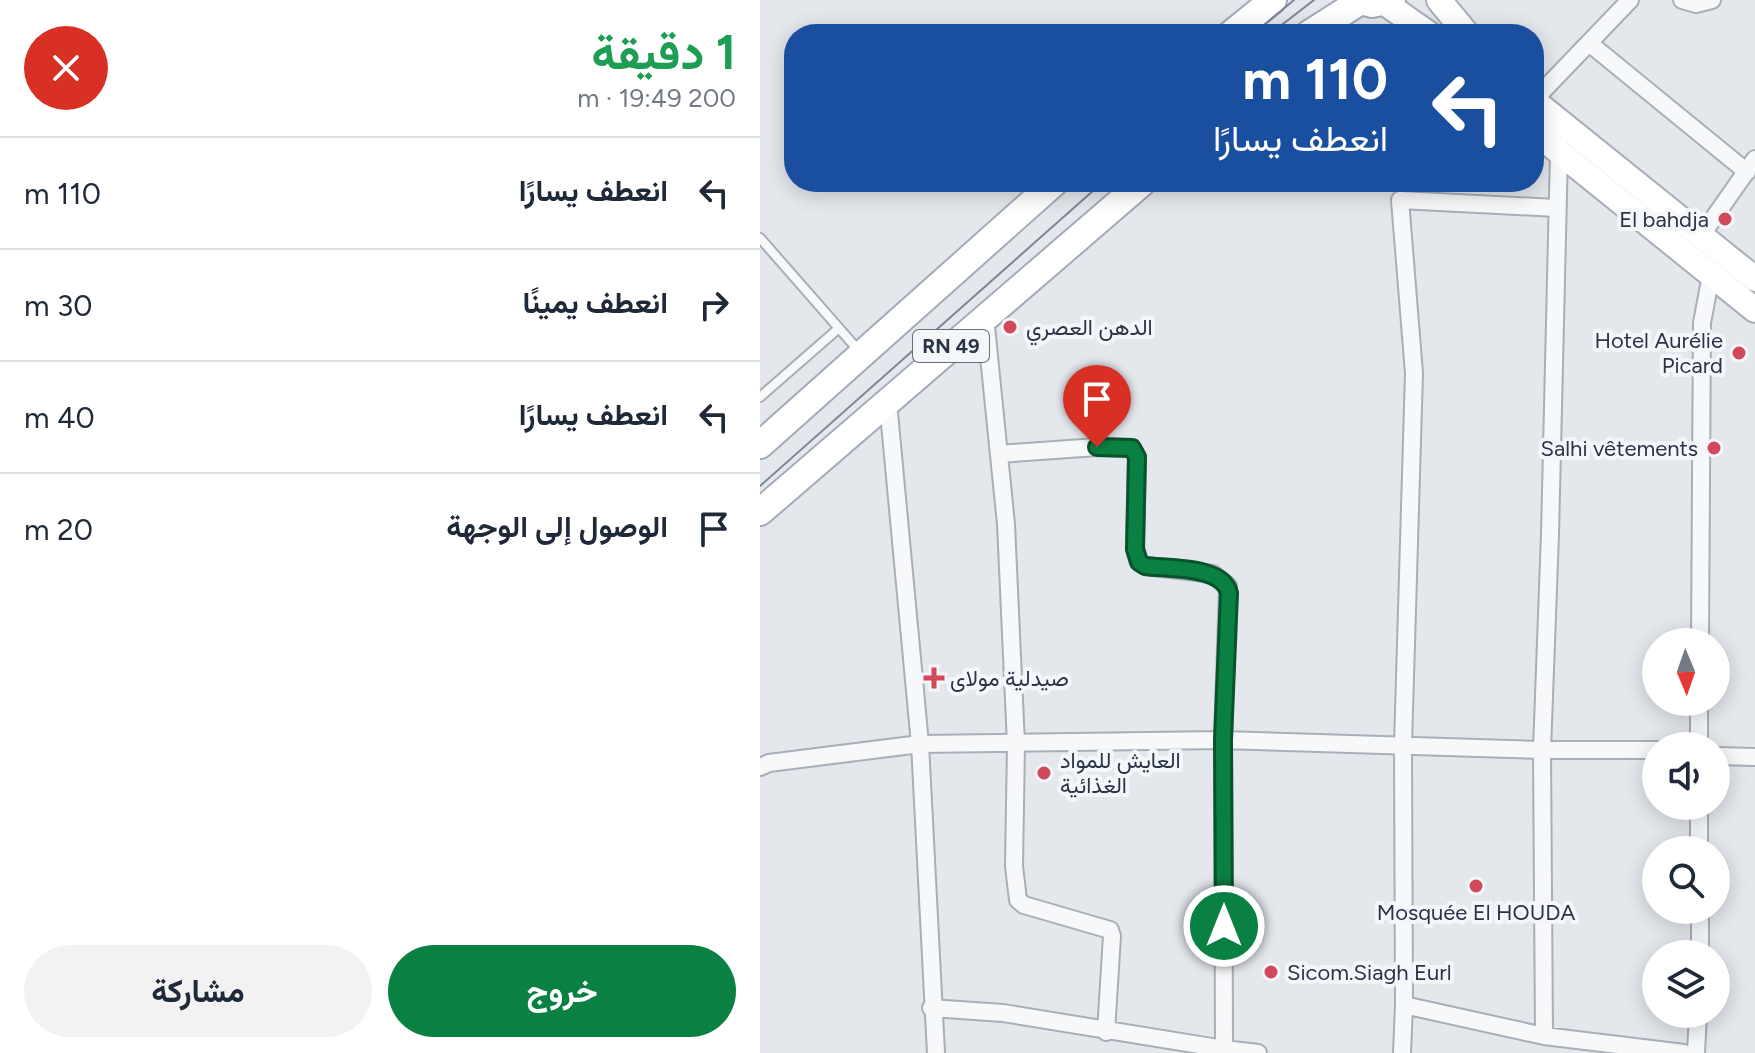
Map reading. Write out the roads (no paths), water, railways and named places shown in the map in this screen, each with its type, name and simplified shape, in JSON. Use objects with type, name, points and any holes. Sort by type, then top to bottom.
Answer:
[{"type":"main road","points":[[1243,24],[1273,0]]},
{"type":"main road","points":[[1439,0],[1459,24]]},
{"type":"main road","points":[[1328,24],[1373,1],[1412,24]]},
{"type":"main road","points":[[1544,109],[1755,279]]},
{"type":"main road","points":[[1544,139],[1755,310]]},
{"type":"main road","name":"RN 49","points":[[760,445],[1044,192]]},
{"type":"main road","name":"RN 49","points":[[760,512],[1131,192]]},
{"type":"street","points":[[1544,90],[1630,0]]},
{"type":"street","points":[[1682,0],[1696,4],[1712,0]]},
{"type":"street","points":[[1589,43],[1751,165],[1701,236]]},
{"type":"street","points":[[1544,1036],[1542,750],[1559,152]]},
{"type":"street","points":[[1402,1053],[1403,745],[1414,373],[1400,200],[1556,208]]},
{"type":"street","points":[[1700,628],[1702,323],[1711,275]]},
{"type":"street","points":[[985,317],[1006,524],[1016,744],[1014,866],[1018,900],[1024,905],[1110,930],[1106,1032]]},
{"type":"street","points":[[888,402],[920,744],[931,1008],[936,1053]]},
{"type":"street","points":[[999,454],[1127,447],[1137,457],[1135,549],[1139,562],[1145,566],[1213,574],[1228,586],[1223,740],[1224,1049]]},
{"type":"street","points":[[760,767],[769,763],[920,744],[1223,740],[1642,750]]},
{"type":"street","points":[[1730,756],[1755,757]]},
{"type":"street","points":[[1404,1005],[1544,1036],[1684,1053]]},
{"type":"street","points":[[931,1008],[1003,1013],[1106,1032],[1258,1053]]},
{"type":"street","points":[[1696,1053],[1697,1028]]},
{"type":"lane","points":[[760,238],[862,355]]},
{"type":"lane","points":[[760,397],[839,328]]},
{"type":"tram line","points":[[1265,24],[1294,0]]},
{"type":"tram line","points":[[1283,24],[1314,0]]},
{"type":"tram line","points":[[760,486],[1092,192]]},
{"type":"place","name":"El bahdja","points":[[1725,219]]},
{"type":"place","name":"الدهن العصري","points":[[1010,327]]},
{"type":"place","name":"Hotel Aurélie Picard","points":[[1739,353]]},
{"type":"place","name":"Salhi vêtements","points":[[1714,448]]},
{"type":"place","name":"صيدلية مولاى","points":[[934,678]]},
{"type":"place","name":"العايش للمواد الغذائية","points":[[1044,773]]},
{"type":"place","name":"Mosquée El HOUDA","points":[[1476,886]]},
{"type":"place","name":"Sicom.Siagh Eurl","points":[[1271,972]]}]
